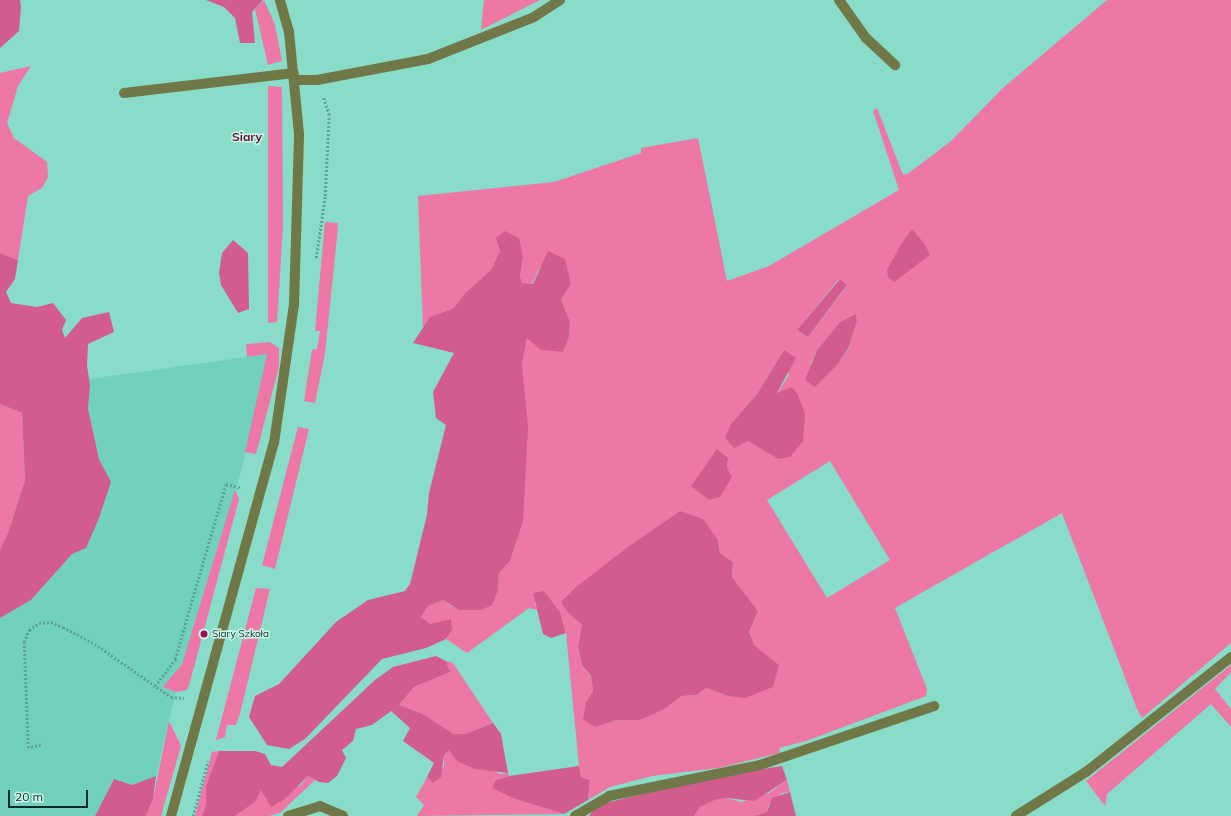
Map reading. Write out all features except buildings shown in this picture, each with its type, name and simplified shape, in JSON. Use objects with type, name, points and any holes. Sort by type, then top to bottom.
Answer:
[{"type":"street","points":[[171,816],[274,442],[294,305],[299,134],[295,77],[289,32],[280,0]]},
{"type":"street","points":[[124,93],[295,77],[317,80],[428,59],[534,17],[560,0]]},
{"type":"street","points":[[840,0],[866,38],[895,65]]},
{"type":"street","points":[[1016,816],[1086,772],[1231,657]]},
{"type":"street","points":[[575,816],[609,796],[801,756],[934,706]]},
{"type":"street","points":[[288,816],[320,806],[343,816]]},
{"type":"path","points":[[315,264],[325,196],[329,115],[317,80]]},
{"type":"path","points":[[155,686],[175,659],[226,484],[246,489]]},
{"type":"path","points":[[41,745],[28,748],[24,642],[29,630],[39,623],[51,622],[98,646],[171,698],[184,699],[188,695]]},
{"type":"shaded area","points":[[0,0],[20,0],[21,7],[19,31],[0,48]]},
{"type":"shaded area","points":[[206,0],[263,0],[252,12],[255,43],[240,43],[235,18],[224,7]]},
{"type":"shaded area","points":[[264,0],[275,25],[282,61],[268,65],[255,9]]},
{"type":"shaded area","points":[[484,0],[540,0],[481,30]]},
{"type":"shaded area","points":[[1107,0],[1231,0],[1231,643],[1142,718],[1137,709],[1062,513],[895,608],[927,689],[926,696],[806,741],[779,748],[780,753],[718,768],[652,776],[610,787],[588,800],[590,780],[581,777],[579,766],[566,633],[560,612],[544,591],[534,603],[538,610],[529,608],[467,653],[446,639],[452,630],[430,624],[421,617],[428,606],[443,600],[453,607],[481,610],[498,590],[499,573],[510,561],[523,522],[522,364],[527,337],[563,352],[569,337],[570,322],[561,299],[571,284],[540,267],[532,284],[522,283],[520,276],[523,257],[500,251],[491,270],[465,293],[454,308],[430,317],[423,329],[418,196],[554,182],[641,153],[641,148],[698,138],[727,281],[769,266],[899,190],[873,111],[877,108],[903,175],[909,173],[951,141],[1003,88]],"holes":[[[839,279],[847,286],[808,337],[797,330]],[[856,314],[857,321],[849,348],[838,364],[810,365],[817,350],[840,322]],[[784,350],[789,375],[777,394],[778,459],[748,441],[731,424],[757,394]],[[728,458],[727,468],[709,500],[703,495]],[[830,461],[890,560],[827,598],[767,500]],[[680,511],[718,540],[720,553],[733,562],[732,577],[758,611],[749,632],[755,646],[728,696],[706,688],[697,695],[682,696],[663,710],[640,720],[617,720],[595,727],[586,702],[593,691],[591,677],[582,665],[578,647],[582,625],[568,613],[562,602],[629,546]]]},
{"type":"shaded area","points":[[31,66],[18,86],[7,123],[14,138],[47,162],[48,177],[42,188],[28,196],[18,260],[0,253],[0,73]]},
{"type":"shaded area","points":[[268,86],[282,87],[283,226],[277,322],[268,323]]},
{"type":"shaded area","points":[[325,222],[338,223],[325,354],[315,403],[304,401],[312,350],[317,349],[320,331],[315,331]]},
{"type":"shaded area","points":[[912,229],[924,243],[930,255],[894,282],[888,277],[887,270],[900,246]]},
{"type":"shaded area","points":[[505,231],[519,238],[523,257],[520,276],[522,283],[533,284],[548,251],[565,259],[571,284],[561,299],[570,322],[569,337],[563,352],[541,350],[527,338],[522,364],[528,428],[523,522],[510,561],[499,573],[498,590],[492,605],[481,610],[459,610],[443,600],[428,606],[421,617],[430,624],[451,619],[452,630],[446,639],[426,648],[382,659],[305,739],[289,749],[267,745],[249,717],[255,696],[279,684],[336,622],[368,600],[405,591],[410,584],[427,515],[429,493],[446,425],[436,418],[433,392],[454,353],[413,343],[430,317],[454,308],[465,293],[491,270],[500,251],[496,238]]},
{"type":"shaded area","points":[[233,240],[248,253],[249,309],[238,313],[221,285],[219,273],[222,253]]},
{"type":"shaded area","points":[[0,253],[18,260],[15,279],[6,292],[11,303],[37,307],[53,303],[66,320],[62,330],[65,338],[82,318],[109,312],[114,332],[88,344],[87,366],[90,385],[88,409],[99,459],[111,482],[99,518],[86,548],[72,554],[31,600],[0,618],[0,549],[8,533],[25,480],[22,413],[0,404]]},
{"type":"shaded area","points":[[840,279],[847,285],[808,337],[797,330]]},
{"type":"shaded area","points":[[856,314],[857,321],[849,347],[838,364],[815,387],[805,380],[817,350],[840,322]]},
{"type":"shaded area","points":[[270,342],[279,348],[279,367],[256,454],[245,452],[267,354],[247,357],[246,344]]},
{"type":"shaded area","points":[[784,350],[796,358],[777,393],[792,387],[798,395],[805,413],[803,441],[790,457],[778,459],[748,441],[734,448],[725,438],[731,424],[757,394]]},
{"type":"shaded area","points":[[268,354],[241,472],[182,664],[164,687],[176,692],[156,776],[132,785],[114,779],[95,816],[0,816],[0,618],[31,600],[72,554],[86,548],[111,482],[99,459],[88,409],[89,379]]},
{"type":"shaded area","points":[[0,404],[22,413],[25,480],[8,533],[0,549]]},
{"type":"shaded area","points":[[298,427],[309,429],[275,569],[262,565]]},
{"type":"shaded area","points":[[717,449],[728,458],[727,468],[732,477],[720,497],[709,500],[691,486]]},
{"type":"shaded area","points":[[235,490],[239,499],[190,682],[187,690],[176,692],[163,687],[182,664]]},
{"type":"shaded area","points":[[680,511],[703,519],[718,540],[720,553],[733,562],[732,577],[758,611],[749,632],[755,646],[779,665],[773,687],[745,698],[728,696],[706,688],[697,695],[682,696],[663,710],[640,720],[617,720],[595,727],[583,719],[586,702],[593,691],[591,676],[582,665],[578,647],[582,625],[568,613],[561,602],[575,588],[629,546]]},
{"type":"shaded area","points":[[256,588],[270,589],[240,714],[236,725],[227,725],[225,737],[216,740]]},
{"type":"shaded area","points":[[544,591],[560,612],[566,633],[551,638],[543,634],[533,593]]},
{"type":"shaded area","points":[[436,656],[446,661],[450,672],[414,687],[399,705],[421,713],[454,734],[465,734],[493,723],[501,734],[508,773],[475,769],[457,761],[449,750],[444,755],[441,777],[433,783],[427,777],[434,763],[403,741],[410,728],[391,711],[372,725],[356,729],[353,741],[342,750],[346,758],[337,776],[328,783],[319,782],[308,776],[285,799],[271,807],[261,790],[255,802],[235,816],[202,816],[206,804],[206,786],[219,751],[255,751],[265,754],[271,765],[282,767],[375,680],[393,667]]},
{"type":"shaded area","points":[[446,661],[453,663],[493,723],[465,734],[454,734],[421,713],[399,705],[414,687],[450,672]]},
{"type":"shaded area","points":[[1231,665],[1231,672],[1215,689],[1231,709],[1231,727],[1211,704],[1107,794],[1105,806],[1086,781]]},
{"type":"shaded area","points":[[169,721],[181,746],[161,816],[146,816],[153,799]]},
{"type":"shaded area","points":[[449,750],[500,774],[508,773],[509,776],[496,780],[515,799],[564,814],[417,816],[424,805],[416,797],[427,777],[433,783],[444,766],[444,755]]},
{"type":"shaded area","points":[[219,751],[206,786],[206,804],[202,816],[195,816],[212,752]]},
{"type":"shaded area","points":[[579,766],[581,777],[590,780],[588,800],[564,814],[515,799],[492,788],[496,780],[509,776]]},
{"type":"shaded area","points":[[782,766],[787,780],[754,801],[726,798],[715,800],[700,807],[694,816],[589,816],[595,808],[605,803],[728,774]]},
{"type":"shaded area","points":[[156,776],[153,799],[146,816],[95,816],[114,779],[132,785]]},
{"type":"shaded area","points":[[308,776],[315,780],[280,813],[269,816],[235,816],[255,802],[260,790],[300,786]]},
{"type":"shaded area","points":[[787,780],[790,792],[782,793],[769,804],[767,812],[754,816],[694,816],[700,807],[715,800],[726,798],[741,802],[769,793]]},
{"type":"shaded area","points":[[790,792],[796,816],[754,816],[767,812],[772,798]]},
{"type":"place","name":"Siary Szkoła","points":[[204,634]]},
{"type":"district","name":"Siary","points":[[247,137]]}]
